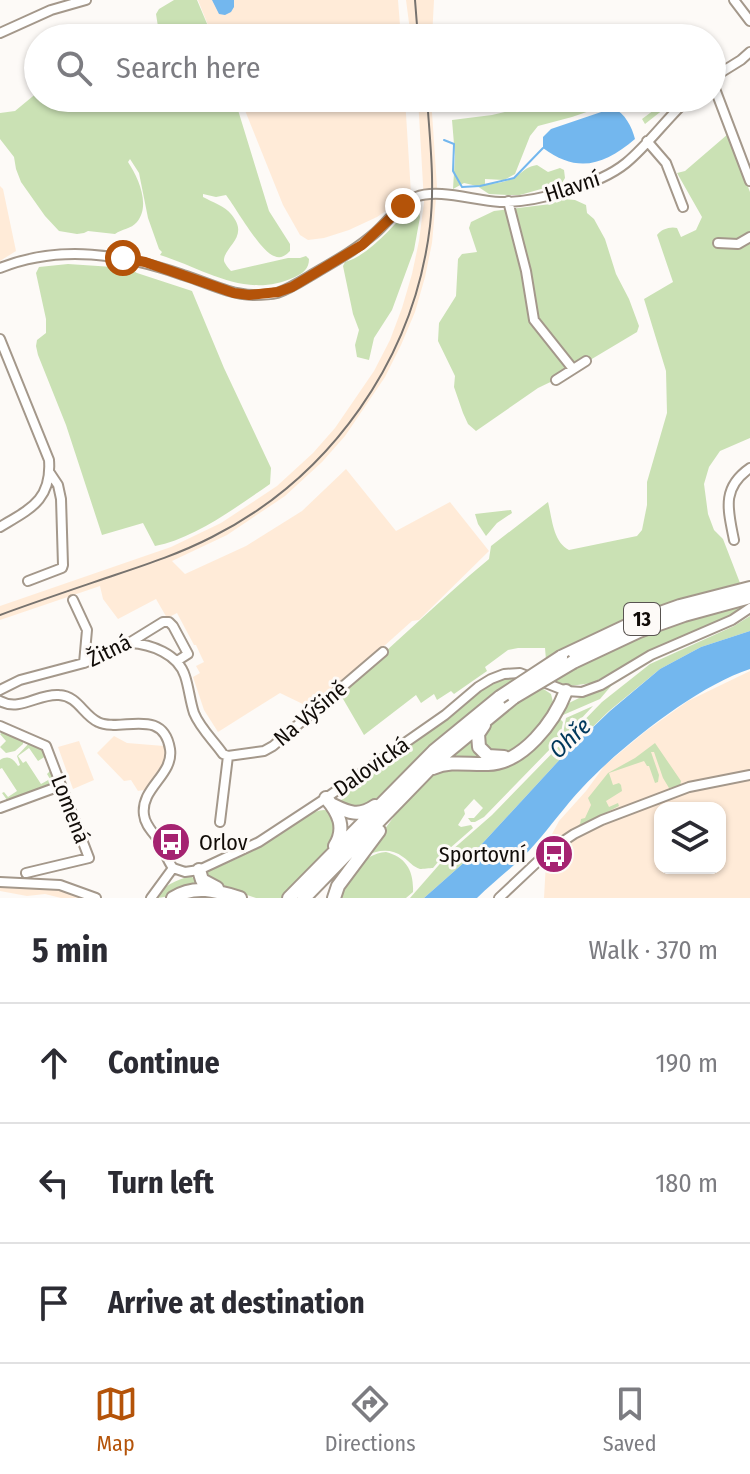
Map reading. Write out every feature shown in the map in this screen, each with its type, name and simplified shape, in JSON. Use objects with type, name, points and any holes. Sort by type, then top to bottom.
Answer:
[{"type":"highway","name":"13","points":[[304,898],[434,751],[500,697],[567,659],[750,588]]},
{"type":"highway","name":"13","points":[[729,597],[750,597]]},
{"type":"highway","name":"13","points":[[289,898],[395,798],[514,697],[567,659]]},
{"type":"highway","points":[[430,769],[445,764],[483,764],[512,758],[546,727],[566,691]]},
{"type":"highway","points":[[489,718],[477,738],[483,752],[501,758],[525,748]]},
{"type":"highway","points":[[328,801],[355,814],[395,798]]},
{"type":"highway","points":[[334,898],[338,886],[362,855],[395,798]]},
{"type":"highway","points":[[321,865],[341,833],[339,817],[328,801]]},
{"type":"highway","points":[[199,870],[206,883],[242,898]]},
{"type":"highway","points":[[173,898],[202,889],[242,898]]},
{"type":"highway","points":[[198,898],[210,898]]},
{"type":"street","points":[[0,33],[51,10],[86,0]]},
{"type":"street","points":[[734,0],[750,21]]},
{"type":"street","points":[[726,70],[750,52]]},
{"type":"street","name":"Hlavní","points":[[0,268],[38,256],[95,254],[145,262],[234,293],[278,292],[292,287],[362,245],[409,201],[425,195],[449,195],[482,201],[521,201],[565,191],[615,171],[629,161],[675,112]]},
{"type":"street","points":[[724,112],[750,181]]},
{"type":"street","points":[[647,141],[666,163],[683,207]]},
{"type":"street","points":[[508,201],[526,271],[534,320],[573,369]]},
{"type":"street","points":[[718,243],[738,244],[750,237]]},
{"type":"street","points":[[0,339],[49,460],[49,482],[34,505]]},
{"type":"street","points":[[556,380],[586,361]]},
{"type":"street","points":[[734,540],[728,498],[739,476],[750,468]]},
{"type":"street","points":[[28,581],[62,568],[61,499],[58,485],[50,473]]},
{"type":"street","points":[[0,527],[34,505],[53,497],[61,499]]},
{"type":"street","points":[[73,600],[87,630],[84,663]]},
{"type":"street","points":[[566,691],[592,689],[651,655],[732,620],[750,608]]},
{"type":"street","name":"Žitná","points":[[0,690],[20,680],[84,663],[129,643],[163,622],[173,626],[188,654],[177,661]]},
{"type":"street","points":[[129,643],[157,649],[177,661],[185,675],[194,713],[223,754],[228,756],[220,822]]},
{"type":"street","name":"Na Výšině","points":[[228,756],[264,751],[273,746],[383,652]]},
{"type":"street","name":"Dalovická","points":[[173,868],[185,872],[199,870],[259,842],[328,801],[491,679],[520,673],[566,691]]},
{"type":"street","points":[[1,703],[16,705],[53,694],[63,695],[71,697],[101,724],[151,724],[164,734],[170,745],[168,767],[145,799],[143,813],[173,868],[151,898]]},
{"type":"street","name":"Lomená","points":[[0,726],[46,746],[89,858],[26,873]]},
{"type":"street","points":[[499,898],[550,850],[602,820],[689,787],[750,775]]},
{"type":"street","points":[[0,797],[3,806],[60,786]]},
{"type":"street","points":[[0,882],[60,885],[96,898]]},
{"type":"shaded area","points":[[198,0],[398,0],[400,24],[207,24]]},
{"type":"shaded area","points":[[406,0],[434,0],[433,24],[409,24]]},
{"type":"shaded area","points":[[246,112],[406,112],[411,194],[377,217],[349,230],[308,240],[300,235],[283,205]]},
{"type":"shaded area","points":[[419,112],[432,112],[437,187],[432,243],[415,312],[385,377],[345,436],[285,496],[227,535],[172,561],[185,574],[246,546],[302,511],[346,469],[396,531],[450,502],[489,551],[419,620],[412,621],[309,707],[280,693],[218,732],[204,710],[193,677],[200,673],[196,666],[204,662],[177,613],[167,618],[156,599],[118,619],[103,599],[100,586],[0,620],[0,606],[171,547],[221,523],[277,486],[313,453],[335,428],[374,371],[390,340],[412,274],[424,202]]},
{"type":"shaded area","points":[[0,186],[16,251],[0,261]]},
{"type":"shaded area","points":[[750,671],[750,898],[544,898],[546,862],[552,834],[559,821],[605,765],[688,701]]},
{"type":"shaded area","points":[[114,736],[127,743],[164,746],[167,758],[144,790],[138,791],[131,780],[124,781],[97,753]]},
{"type":"shaded area","points":[[79,741],[94,780],[73,789],[58,747]]},
{"type":"shaded area","points":[[0,883],[49,886],[82,895],[81,898],[45,894],[27,896],[0,891]]},
{"type":"green space","points":[[174,0],[197,0],[207,24],[158,24],[156,14]]},
{"type":"green space","points":[[24,104],[24,112],[239,112],[269,211],[290,244],[290,251],[281,257],[274,256],[255,238],[226,195],[216,197],[203,194],[203,197],[228,211],[236,222],[237,235],[225,256],[225,262],[231,271],[306,256],[309,259],[307,268],[295,277],[277,283],[243,284],[160,255],[162,252],[148,218],[139,173],[130,159],[128,162],[136,175],[143,200],[137,222],[115,234],[59,231],[21,182],[14,157],[0,139],[0,113],[15,111]]},
{"type":"green space","points":[[504,112],[587,112],[538,126],[530,136],[515,174],[504,180],[485,179],[485,184],[506,181],[537,165],[548,172],[560,168],[564,170],[562,183],[520,195],[489,194],[477,186],[464,183],[453,189],[455,156],[452,120]]},
{"type":"green space","points":[[651,112],[660,112],[645,124],[642,119]]},
{"type":"green space","points":[[728,134],[750,192],[750,438],[720,451],[709,467],[704,484],[708,514],[714,530],[723,539],[740,583],[640,614],[546,660],[545,648],[508,650],[485,667],[487,671],[454,694],[451,691],[437,700],[434,694],[421,703],[416,695],[364,735],[339,692],[489,559],[491,546],[548,502],[556,536],[569,550],[637,536],[642,530],[647,482],[667,413],[666,371],[644,299],[673,282],[657,235],[669,228],[677,228],[681,237],[696,230],[702,217],[677,173],[685,171]]},
{"type":"green space","points":[[563,199],[586,205],[587,213],[594,219],[629,299],[639,326],[637,332],[538,388],[476,431],[463,413],[454,387],[455,376],[438,341],[439,323],[456,296],[458,259],[462,254],[477,252],[469,228],[471,222],[494,211],[551,204]]},
{"type":"green space","points":[[413,206],[418,207],[420,217],[414,250],[392,310],[374,338],[369,360],[357,357],[355,345],[359,330],[343,266],[373,246]]},
{"type":"green space","points":[[68,264],[128,268],[192,291],[271,468],[270,484],[215,521],[170,542],[155,546],[143,523],[102,535],[36,346],[37,340],[46,333],[46,319],[36,273],[39,267]]},
{"type":"green space","points":[[511,510],[512,513],[497,523],[486,536],[475,514]]},
{"type":"green space","points":[[750,603],[733,616],[659,648],[592,683],[570,686],[550,680],[593,655],[678,621]]},
{"type":"green space","points":[[750,616],[750,631],[701,647],[660,669],[609,711],[468,859],[424,898],[410,898],[452,850],[492,815],[602,702],[650,664]]},
{"type":"green space","points":[[510,676],[519,679],[483,703],[369,805],[358,810],[341,802],[342,797],[353,788],[353,782],[383,764],[484,688]]},
{"type":"green space","points":[[617,679],[600,699],[561,714],[567,704]]},
{"type":"green space","points":[[539,686],[551,694],[554,706],[530,738],[507,753],[487,752],[481,732],[504,710]]},
{"type":"green space","points":[[593,706],[562,739],[566,718]]},
{"type":"green space","points":[[559,718],[563,722],[560,737],[554,745],[484,817],[475,822],[468,818],[474,818],[483,808],[474,799],[464,810],[465,814],[458,825],[471,825],[473,828],[433,868],[420,869],[389,851],[365,856],[398,811],[435,772],[441,768],[483,771]]},
{"type":"green space","points":[[4,731],[23,739],[23,744],[15,751],[6,753],[0,747],[6,741],[0,734]]},
{"type":"green space","points":[[469,739],[475,750],[486,759],[449,758]]},
{"type":"green space","points":[[30,742],[43,749],[46,756],[38,761],[29,748],[18,756],[23,763],[26,761],[41,784],[50,779],[47,774],[51,770],[54,784],[7,800],[2,793],[8,797],[17,791],[0,769],[0,760],[10,758],[20,765],[17,756]]},
{"type":"green space","points":[[655,743],[681,781],[680,786],[669,788],[654,752],[651,752],[659,775],[658,782],[655,783],[644,761],[609,773],[613,785],[619,783],[622,791],[606,801],[609,807],[618,803],[619,806],[574,829],[585,818],[591,805],[588,798],[608,773]]},
{"type":"green space","points":[[324,810],[336,817],[335,840],[281,898],[256,898],[208,882],[207,872],[238,858],[304,816]]},
{"type":"green space","points":[[386,852],[404,861],[412,878],[413,892],[406,898],[338,898],[364,861]]},
{"type":"green space","points":[[190,876],[205,885],[156,898],[167,886]]},
{"type":"water","points":[[212,0],[234,0],[234,7],[225,15],[219,14]]},
{"type":"water","points":[[601,112],[619,112],[635,139],[601,160],[579,163],[543,148],[543,137],[551,129]]},
{"type":"water","points":[[750,631],[750,669],[707,689],[638,737],[598,772],[528,851],[477,898],[424,898],[468,859],[564,755],[660,669],[701,647]]},
{"type":"waterway","points":[[444,140],[454,144],[453,171],[462,187],[514,178],[543,148]]},
{"type":"railway","points":[[415,0],[417,24]]},
{"type":"railway","points":[[0,615],[164,558],[212,537],[255,512],[294,482],[329,447],[360,409],[385,367],[406,322],[421,275],[432,194],[428,112]]},
{"type":"place","name":"Orlov","points":[[171,842]]},
{"type":"place","name":"Sportovní","points":[[554,854]]},
{"type":"route","points":[[123,258],[145,262],[234,293],[262,295],[292,287],[362,245],[403,206]]},
{"type":"water label","name":"Ohře","points":[[570,738]]}]
